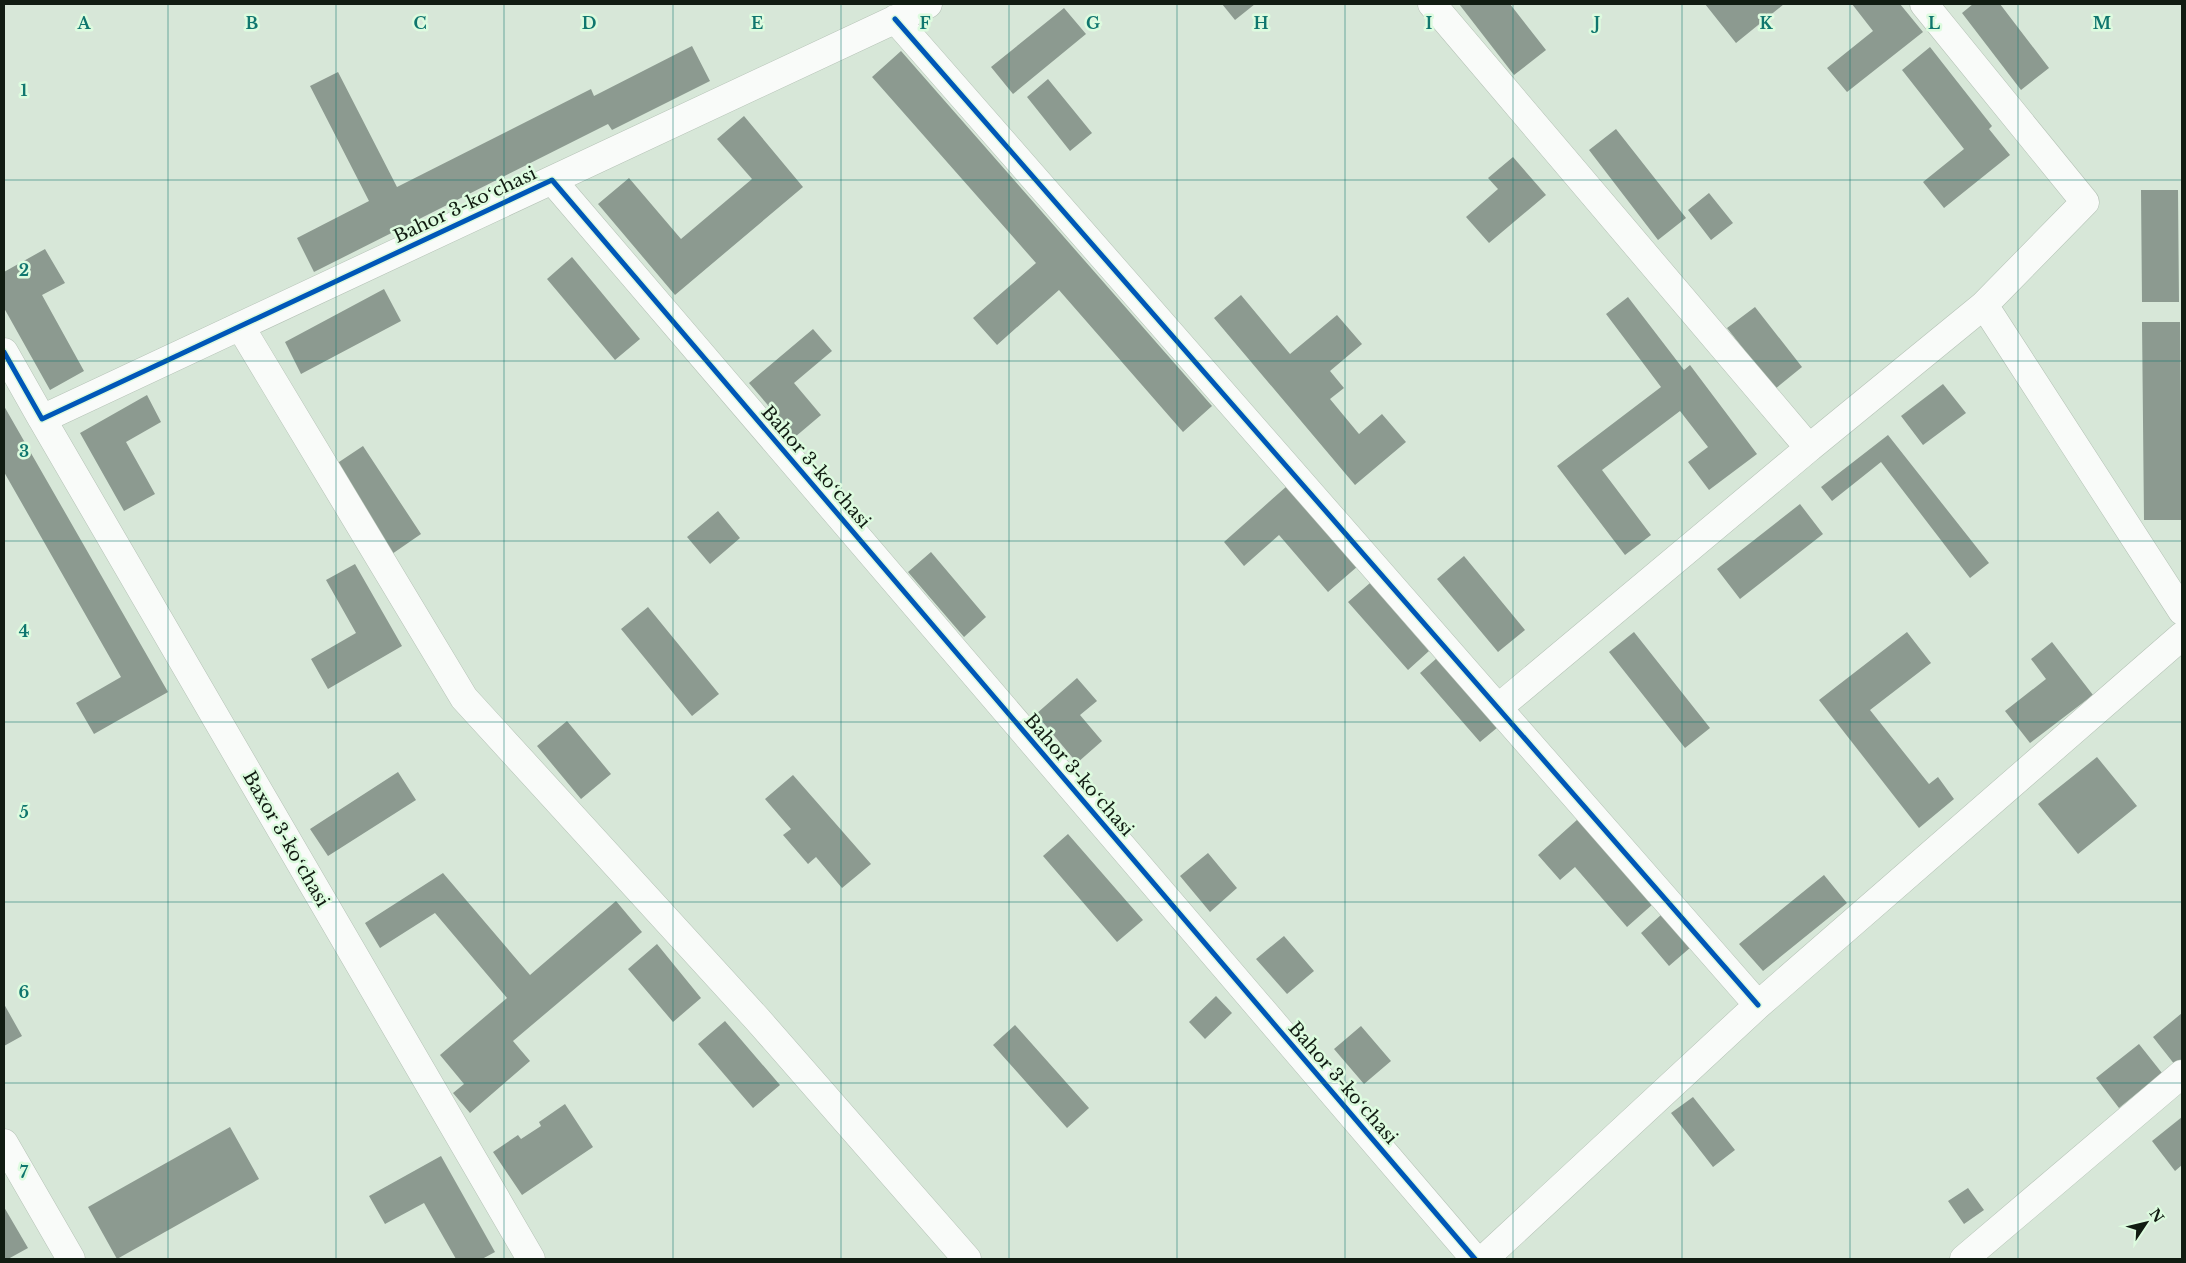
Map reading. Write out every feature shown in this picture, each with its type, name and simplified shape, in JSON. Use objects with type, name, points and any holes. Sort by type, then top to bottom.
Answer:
[{"type":"street","points":[[552,180],[928,4]]},
{"type":"street","points":[[1432,4],[1809,448]]},
{"type":"street","points":[[1498,708],[1809,448],[1984,305],[2085,202],[1924,4]]},
{"type":"street","points":[[895,19],[1758,1005]]},
{"type":"street","name":"Bahor 3-koʻchasi","points":[[42,419],[552,180],[1475,1259]]},
{"type":"street","points":[[1984,305],[2182,611]]},
{"type":"street","points":[[240,326],[464,698],[758,1020],[967,1259]]},
{"type":"street","points":[[4,352],[42,419]]},
{"type":"street","name":"Baxor 3-koʻchasi","points":[[42,419],[530,1259]]},
{"type":"street","points":[[1484,1259],[1758,1005],[2182,636]]},
{"type":"street","points":[[1964,1259],[2182,1074]]},
{"type":"street","points":[[4,1143],[71,1259]]},
{"type":"building","points":[[1222,4],[1255,4],[1235,20]]},
{"type":"building","points":[[1459,4],[1510,4],[1546,50],[1514,75]]},
{"type":"building","points":[[1705,4],[1784,4],[1736,43]]},
{"type":"building","points":[[1852,4],[1900,4],[1923,32],[1847,92],[1827,68],[1873,31]]},
{"type":"building","points":[[1973,4],[2000,4],[2049,68],[2021,90],[1962,13]]},
{"type":"building","points":[[1064,8],[1086,34],[1013,94],[991,67]]},
{"type":"building","points":[[692,46],[710,81],[612,130],[608,124],[314,272],[297,238],[369,201],[310,86],[338,72],[397,187],[591,89],[594,96]]},
{"type":"building","points":[[1930,47],[1992,126],[1989,129],[2010,155],[1944,208],[1923,182],[1964,149],[1902,70]]},
{"type":"building","points":[[901,51],[1212,406],[1183,432],[1059,290],[997,345],[973,318],[1036,263],[872,77]]},
{"type":"building","points":[[1048,79],[1092,133],[1070,151],[1027,97]]},
{"type":"building","points":[[744,116],[803,187],[675,295],[598,204],[629,178],[681,239],[752,179],[717,139]]},
{"type":"building","points":[[1616,129],[1686,218],[1658,240],[1589,150]]},
{"type":"building","points":[[1513,157],[1546,195],[1489,243],[1466,217],[1498,189],[1488,178]]},
{"type":"building","points":[[2141,190],[2178,190],[2179,302],[2142,302]]},
{"type":"building","points":[[1709,193],[1733,223],[1711,240],[1688,210]]},
{"type":"building","points":[[45,249],[65,283],[42,295],[84,371],[50,390],[4,308],[4,272]]},
{"type":"building","points":[[572,257],[640,339],[615,360],[547,279]]},
{"type":"building","points":[[384,289],[401,321],[301,374],[285,342]]},
{"type":"building","points":[[1241,295],[1290,354],[1337,315],[1362,344],[1330,371],[1344,388],[1330,399],[1359,434],[1382,414],[1406,442],[1355,485],[1214,318]]},
{"type":"building","points":[[1628,297],[1684,370],[1690,365],[1757,454],[1709,490],[1688,462],[1708,447],[1680,411],[1602,470],[1651,535],[1625,555],[1557,466],[1661,387],[1606,314]]},
{"type":"building","points":[[1755,307],[1802,367],[1775,389],[1727,328]]},
{"type":"building","points":[[2142,322],[2180,322],[2182,520],[2144,520]]},
{"type":"building","points":[[813,329],[832,351],[794,383],[821,415],[795,437],[749,383]]},
{"type":"building","points":[[1943,384],[1966,413],[1923,445],[1901,416]]},
{"type":"building","points":[[147,395],[161,422],[126,442],[155,494],[124,511],[80,433]]},
{"type":"building","points":[[4,406],[168,692],[94,734],[76,703],[121,677],[4,472]]},
{"type":"building","points":[[1888,435],[1989,563],[1970,578],[1881,462],[1832,501],[1821,487]]},
{"type":"building","points":[[363,446],[421,534],[392,554],[333,466]]},
{"type":"building","points":[[1287,486],[1358,566],[1328,592],[1279,535],[1244,566],[1224,542]]},
{"type":"building","points":[[1800,504],[1823,534],[1740,599],[1717,569]]},
{"type":"building","points":[[718,511],[740,538],[710,564],[687,537]]},
{"type":"building","points":[[931,552],[986,617],[964,637],[908,572]]},
{"type":"building","points":[[1464,556],[1525,630],[1498,652],[1437,579]]},
{"type":"building","points":[[355,564],[402,646],[328,689],[311,659],[356,633],[326,580]]},
{"type":"building","points":[[1370,583],[1429,651],[1408,670],[1348,602]]},
{"type":"building","points":[[648,607],[719,694],[692,716],[621,629]]},
{"type":"building","points":[[1634,632],[1710,728],[1685,748],[1609,652]]},
{"type":"building","points":[[1907,632],[1931,663],[1870,710],[1929,784],[1938,777],[1954,799],[1919,828],[1819,700]]},
{"type":"building","points":[[2052,642],[2093,695],[2030,743],[2005,711],[2046,679],[2031,659]]},
{"type":"building","points":[[1437,658],[1498,727],[1480,742],[1420,673]]},
{"type":"building","points":[[1077,678],[1097,701],[1080,715],[1102,741],[1077,763],[1036,714]]},
{"type":"building","points":[[567,721],[611,774],[581,799],[537,746]]},
{"type":"building","points":[[2097,757],[2137,806],[2078,854],[2038,804]]},
{"type":"building","points":[[398,772],[416,800],[328,856],[310,829]]},
{"type":"building","points":[[793,775],[871,864],[842,888],[816,857],[808,864],[783,835],[791,829],[765,799]]},
{"type":"building","points":[[1578,819],[1653,904],[1627,927],[1575,867],[1560,880],[1538,855]]},
{"type":"building","points":[[1068,834],[1143,920],[1117,942],[1043,856]]},
{"type":"building","points":[[1208,853],[1237,888],[1210,912],[1180,876]]},
{"type":"building","points":[[443,873],[530,975],[616,901],[642,932],[513,1041],[530,1061],[470,1113],[453,1093],[464,1084],[440,1055],[507,998],[435,913],[380,948],[365,923]]},
{"type":"building","points":[[1824,875],[1847,903],[1763,971],[1739,944]]},
{"type":"building","points":[[1662,914],[1691,947],[1669,966],[1641,933]]},
{"type":"building","points":[[1284,936],[1314,971],[1287,994],[1256,959]]},
{"type":"building","points":[[657,944],[701,998],[673,1022],[628,969]]},
{"type":"building","points":[[1216,996],[1232,1013],[1205,1039],[1189,1022]]},
{"type":"building","points":[[4,1004],[22,1036],[4,1046]]},
{"type":"building","points":[[2182,1013],[2182,1059],[2175,1065],[2153,1037]]},
{"type":"building","points":[[725,1021],[780,1085],[753,1108],[698,1044]]},
{"type":"building","points":[[1015,1025],[1089,1108],[1067,1128],[993,1045]]},
{"type":"building","points":[[1361,1026],[1391,1061],[1364,1084],[1334,1049]]},
{"type":"building","points":[[2139,1044],[2162,1073],[2119,1108],[2096,1078]]},
{"type":"building","points":[[1693,1097],[1735,1150],[1713,1167],[1671,1113]]},
{"type":"building","points":[[565,1104],[593,1147],[522,1195],[493,1152],[518,1135],[521,1139],[541,1126],[539,1122]]},
{"type":"building","points":[[2182,1117],[2182,1165],[2175,1171],[2152,1141]]},
{"type":"building","points":[[230,1127],[259,1179],[117,1259],[88,1207]]},
{"type":"building","points":[[441,1156],[495,1252],[482,1259],[456,1259],[424,1203],[385,1224],[369,1196]]},
{"type":"building","points":[[1968,1188],[1984,1210],[1964,1224],[1948,1201]]},
{"type":"building","points":[[4,1207],[28,1248],[8,1259],[4,1259]]},
{"type":"cycle path","points":[[895,19],[1758,1005]]},
{"type":"cycle path","points":[[4,352],[42,419],[552,180],[1475,1259]]}]
